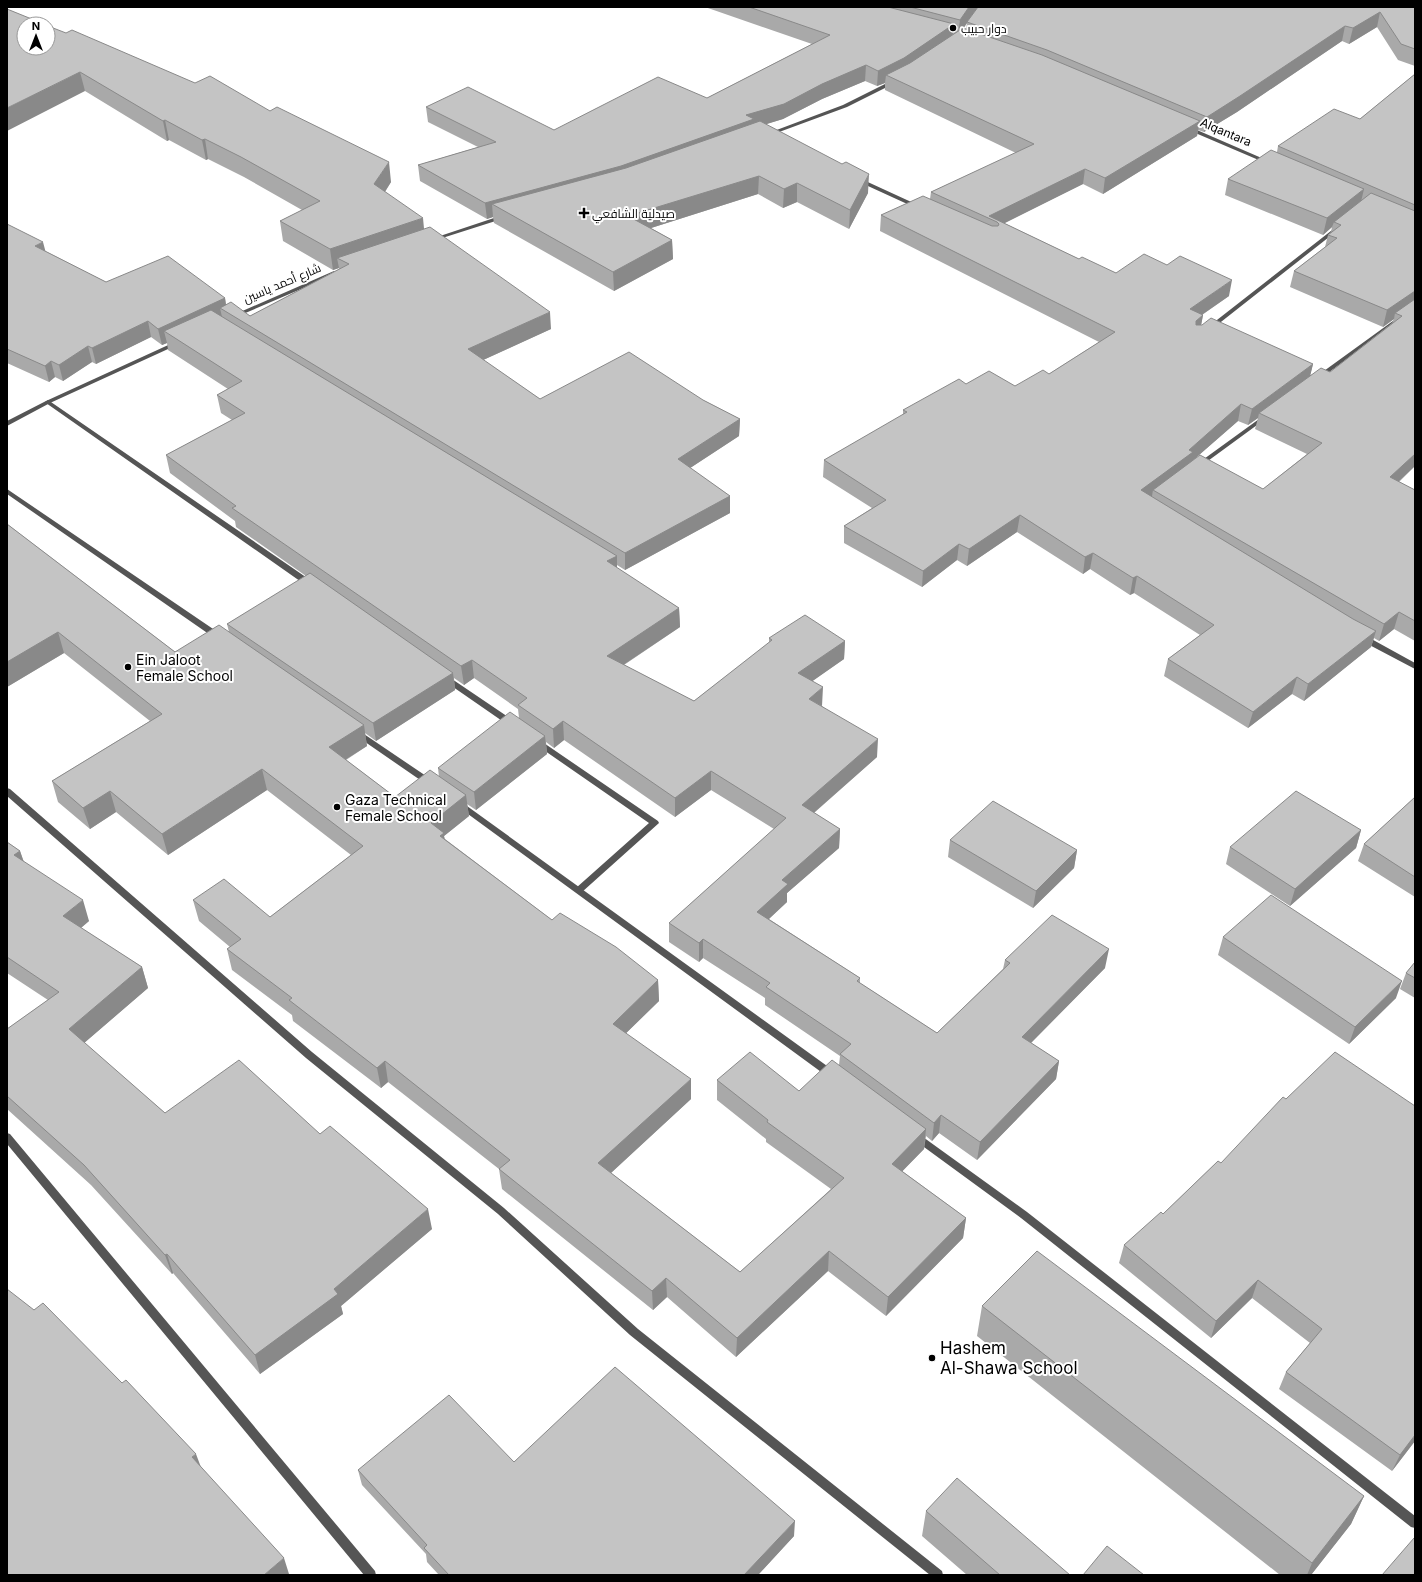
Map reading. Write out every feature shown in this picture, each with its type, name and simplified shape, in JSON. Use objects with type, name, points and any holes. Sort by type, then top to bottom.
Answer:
[{"type":"street","points":[[769,140],[762,137],[846,106],[899,79]]},
{"type":"street","name":"Alqantara","points":[[1179,124],[1273,164]]},
{"type":"street","points":[[856,179],[928,211]]},
{"type":"street","points":[[429,240],[510,215]]},
{"type":"street","points":[[1202,334],[1342,224]]},
{"type":"street","name":"شارع أحمد ياسين","points":[[230,318],[251,307],[339,271]]},
{"type":"street","points":[[1313,381],[1415,307]]},
{"type":"street","points":[[7,424],[48,402],[182,341]]},
{"type":"street","points":[[48,402],[315,588]]},
{"type":"street","points":[[1193,470],[1275,409]]},
{"type":"street","points":[[7,490],[229,644]]},
{"type":"street","points":[[1352,632],[1415,666]]},
{"type":"street","points":[[439,674],[518,728]]},
{"type":"street","points":[[353,730],[438,788]]},
{"type":"street","points":[[531,737],[655,823],[579,890]]},
{"type":"street","points":[[7,791],[309,1055],[501,1211],[634,1332],[938,1575]]},
{"type":"street","points":[[451,798],[837,1078]]},
{"type":"street","points":[[908,1130],[1024,1215],[1415,1523]]},
{"type":"street","points":[[7,1137],[371,1575]]},
{"type":"building","points":[[749,7],[888,7],[954,24],[904,58],[878,71],[866,65],[822,84],[784,104],[746,115],[754,119],[621,166],[485,203],[418,165],[496,142],[426,107],[468,87],[554,130],[658,77],[707,98],[830,35]]},
{"type":"building","points":[[910,7],[969,7],[960,20]]},
{"type":"building","points":[[978,7],[1415,7],[1415,49],[1401,44],[1380,12],[1353,28],[1345,26],[1207,117],[1047,50],[967,22]]},
{"type":"building","points":[[7,9],[24,16],[16,16],[16,56],[56,56],[56,29],[66,33],[72,30],[195,83],[210,76],[270,111],[277,107],[389,162],[374,184],[423,218],[330,249],[280,221],[320,201],[241,157],[205,139],[202,140],[165,120],[163,121],[80,72],[7,108]]},
{"type":"building","points":[[963,28],[1042,55],[1200,121],[1105,178],[1085,169],[989,216],[1079,259],[1082,257],[1116,273],[1144,254],[1167,265],[1180,256],[1232,280],[1190,309],[1203,315],[1196,321],[1196,325],[1202,325],[1211,318],[1313,364],[1252,409],[1241,404],[1189,450],[1193,452],[1141,490],[1353,619],[1376,631],[1308,684],[1297,677],[1253,712],[1168,659],[1214,625],[1137,576],[1133,578],[1093,553],[1085,557],[1020,515],[969,549],[959,544],[923,571],[844,526],[886,500],[824,460],[907,412],[903,410],[959,379],[966,384],[989,371],[1015,386],[1043,370],[1049,374],[1115,332],[881,215],[923,196],[992,226],[998,226],[999,224],[931,192],[1034,144],[886,75],[910,63]]},
{"type":"building","points":[[1415,74],[1415,205],[1278,146],[1334,109],[1360,119]]},
{"type":"building","points":[[760,121],[842,164],[846,162],[869,174],[850,210],[797,183],[784,189],[759,176],[628,216],[672,240],[613,272],[492,204],[626,168]]},
{"type":"building","points":[[1271,150],[1364,189],[1327,218],[1228,179]]},
{"type":"building","points":[[1371,193],[1415,211],[1415,291],[1387,310],[1294,271],[1337,238],[1328,235],[1341,225],[1334,222]]},
{"type":"building","points":[[7,224],[43,242],[35,246],[106,282],[168,256],[225,298],[158,329],[148,321],[92,348],[88,346],[59,365],[51,361],[45,366],[7,349]]},
{"type":"building","points":[[430,227],[550,312],[468,349],[540,399],[629,352],[703,400],[740,419],[678,459],[730,496],[625,553],[220,308],[231,302],[250,316],[349,264],[337,258]]},
{"type":"building","points":[[1415,299],[1415,454],[1390,477],[1415,490],[1415,621],[1399,612],[1384,624],[1153,490],[1200,455],[1263,489],[1322,443],[1259,413],[1321,368],[1330,372],[1402,316],[1395,313]]},
{"type":"building","points":[[211,310],[617,556],[607,561],[679,608],[607,656],[694,701],[772,640],[769,638],[805,615],[845,641],[798,673],[823,687],[809,699],[878,739],[802,805],[840,829],[782,880],[788,884],[757,912],[860,978],[857,981],[937,1033],[1010,963],[1005,960],[1052,915],[1109,949],[1022,1037],[1059,1061],[980,1142],[941,1115],[934,1123],[840,1054],[851,1044],[766,987],[770,983],[703,939],[699,943],[669,923],[786,818],[711,771],[675,798],[563,721],[553,729],[518,705],[527,698],[472,660],[461,666],[232,508],[236,506],[166,455],[245,413],[217,395],[242,381],[164,331]]},
{"type":"building","points":[[7,524],[175,652],[219,625],[364,725],[329,747],[395,797],[430,770],[466,795],[431,823],[444,833],[440,836],[552,920],[560,913],[616,947],[658,980],[613,1024],[691,1079],[598,1163],[740,1272],[844,1178],[767,1122],[768,1120],[717,1080],[750,1052],[799,1091],[832,1060],[926,1129],[892,1164],[966,1218],[888,1297],[829,1251],[737,1338],[666,1278],[652,1291],[499,1169],[510,1160],[385,1061],[377,1068],[289,1000],[292,998],[227,949],[241,939],[193,900],[224,879],[270,917],[363,846],[262,769],[162,834],[110,791],[83,808],[52,781],[162,714],[58,632],[7,662]]},
{"type":"building","points":[[310,573],[453,673],[373,723],[227,624]]},
{"type":"building","points":[[510,712],[545,736],[474,792],[438,768]]},
{"type":"building","points":[[1296,791],[1361,830],[1295,889],[1230,847]]},
{"type":"building","points":[[1415,797],[1415,877],[1364,844]]},
{"type":"building","points":[[993,801],[1077,850],[1036,891],[950,840]]},
{"type":"building","points":[[7,842],[20,851],[14,855],[83,900],[63,916],[142,967],[69,1029],[165,1113],[239,1060],[320,1134],[330,1126],[428,1209],[334,1289],[338,1294],[255,1355],[167,1254],[165,1255],[84,1165],[7,1096],[7,1029],[59,992],[7,957]]},
{"type":"building","points":[[1271,895],[1402,981],[1355,1027],[1223,937]]},
{"type":"building","points":[[1415,962],[1415,978],[1406,973]]},
{"type":"building","points":[[1335,1052],[1415,1106],[1415,1435],[1400,1455],[1286,1372],[1322,1329],[1258,1280],[1216,1321],[1124,1245],[1161,1212],[1163,1214],[1218,1161],[1221,1163],[1283,1097],[1286,1099]]},
{"type":"building","points":[[1037,1251],[1364,1496],[1312,1563],[982,1306]]},
{"type":"building","points":[[7,1289],[34,1310],[43,1303],[122,1383],[126,1380],[196,1454],[192,1457],[284,1558],[264,1575],[7,1575]]},
{"type":"building","points":[[615,1367],[795,1521],[744,1575],[449,1575],[424,1548],[427,1545],[358,1470],[449,1395],[514,1462]]},
{"type":"building","points":[[957,1478],[1070,1575],[1000,1575],[926,1511]]},
{"type":"building","points":[[1414,1538],[1415,1575],[1382,1575]]},
{"type":"building","points":[[1107,1546],[1144,1575],[1083,1575]]},
{"type":"place","name":"دوار حبيب","points":[[953,28]]},
{"type":"place","name":"صيدلية الشافعي","points":[[584,213]]},
{"type":"place","name":"Ein Jaloot Female School","points":[[128,667]]},
{"type":"place","name":"Gaza Technical Female School","points":[[337,807]]},
{"type":"place","name":"Hashem Al-Shawa School","points":[[932,1358]]}]
